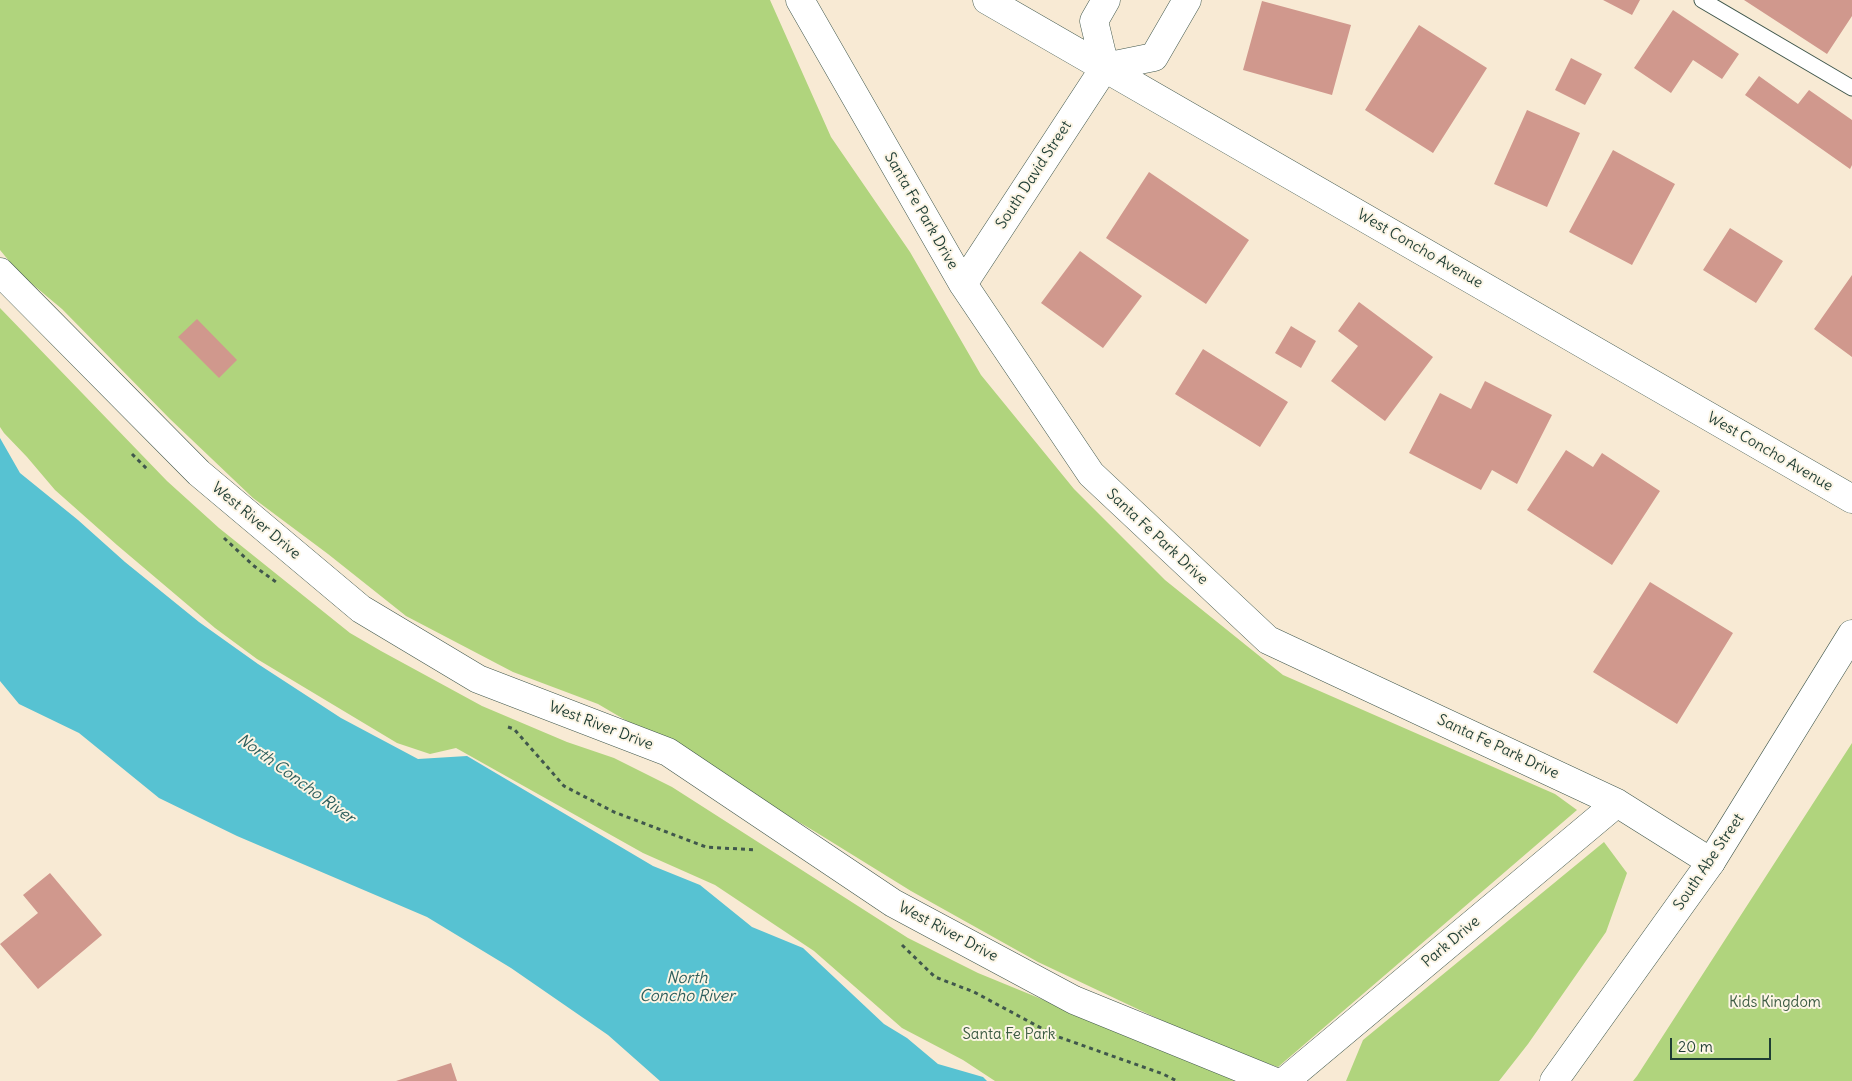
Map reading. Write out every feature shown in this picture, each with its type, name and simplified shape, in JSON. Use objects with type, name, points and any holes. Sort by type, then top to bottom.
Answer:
[{"type":"street","name":"Santa Fe Park Drive","points":[[800,0],[963,284],[1091,474],[1268,640],[1617,803],[1712,862]]},
{"type":"street","name":"West Concho Avenue","points":[[987,0],[1852,499]]},
{"type":"street","points":[[1106,0],[1094,20],[1104,67],[1154,57],[1187,0]]},
{"type":"street","name":"South David Street","points":[[963,284],[1104,67]]},
{"type":"street","name":"West River Drive","points":[[0,272],[198,473],[361,610],[478,679],[668,752],[893,903],[1074,1000],[1273,1081]]},
{"type":"street","name":"South Abe Street","points":[[1554,1081],[1712,862],[1852,634]]},
{"type":"street","name":"Park Drive","points":[[1285,1081],[1617,803]]},
{"type":"lane","points":[[1702,0],[1852,88]]},
{"type":"green space","points":[[0,0],[770,0],[831,137],[910,252],[981,375],[1074,489],[1165,580],[1283,675],[1555,794],[1577,810],[1278,1067],[1218,1047],[1038,962],[911,891],[814,831],[598,704],[513,672],[406,616],[253,498],[170,419],[62,309],[19,273],[0,250]]},
{"type":"green space","name":"Santa Fe Park","points":[[0,308],[167,481],[219,528],[350,633],[482,706],[567,742],[614,758],[672,787],[908,938],[978,973],[1241,1081],[995,1081],[963,1060],[902,1028],[814,951],[715,885],[643,853],[456,748],[430,754],[397,743],[257,659],[215,628],[55,490],[4,433],[0,427]]},
{"type":"green space","name":"Kids Kingdom","points":[[1852,743],[1852,1081],[1633,1081],[1637,1076]]},
{"type":"green space","points":[[1604,842],[1627,873],[1606,932],[1528,1044],[1499,1081],[1346,1081],[1363,1040]]},
{"type":"water","name":"North Concho River","points":[[0,438],[20,473],[199,622],[258,664],[341,718],[418,759],[467,756],[653,866],[700,885],[752,927],[803,948],[884,1024],[907,1038],[938,1064],[983,1077],[987,1081],[660,1081],[608,1035],[511,968],[427,917],[237,836],[159,798],[79,733],[19,704],[0,681]]},
{"type":"building","points":[[1603,0],[1640,0],[1632,15]]},
{"type":"building","points":[[1744,0],[1852,0],[1852,16],[1827,54]]},
{"type":"building","points":[[1262,1],[1351,25],[1332,95],[1243,70]]},
{"type":"building","points":[[1673,10],[1739,54],[1722,79],[1693,60],[1671,93],[1634,68]]},
{"type":"building","points":[[1419,25],[1487,68],[1433,153],[1365,110]]},
{"type":"building","points":[[1571,58],[1602,74],[1585,105],[1555,90]]},
{"type":"building","points":[[1759,76],[1798,104],[1809,90],[1852,120],[1852,165],[1850,169],[1745,95]]},
{"type":"building","points":[[1527,110],[1580,133],[1547,207],[1494,184]]},
{"type":"building","points":[[1613,150],[1675,184],[1632,265],[1569,232]]},
{"type":"building","points":[[1149,172],[1249,240],[1206,304],[1106,238]]},
{"type":"building","points":[[1730,228],[1783,261],[1756,303],[1703,270]]},
{"type":"building","points":[[1080,251],[1142,296],[1103,348],[1041,303]]},
{"type":"building","points":[[1852,275],[1852,357],[1814,329]]},
{"type":"building","points":[[1359,302],[1433,357],[1385,421],[1331,381],[1358,346],[1338,331]]},
{"type":"building","points":[[197,319],[237,360],[219,378],[178,337]]},
{"type":"building","points":[[1291,326],[1316,341],[1301,368],[1275,353]]},
{"type":"building","points":[[1203,349],[1288,402],[1260,447],[1175,394]]},
{"type":"building","points":[[1485,381],[1552,415],[1517,484],[1492,470],[1481,490],[1409,453],[1440,393],[1471,409]]},
{"type":"building","points":[[1566,450],[1593,467],[1602,453],[1660,491],[1612,565],[1527,510]]},
{"type":"building","points":[[1650,582],[1733,633],[1677,724],[1593,672]]},
{"type":"building","points":[[50,873],[102,935],[38,989],[0,944],[38,913],[23,895]]},
{"type":"building","points":[[451,1063],[457,1081],[396,1081]]}]
